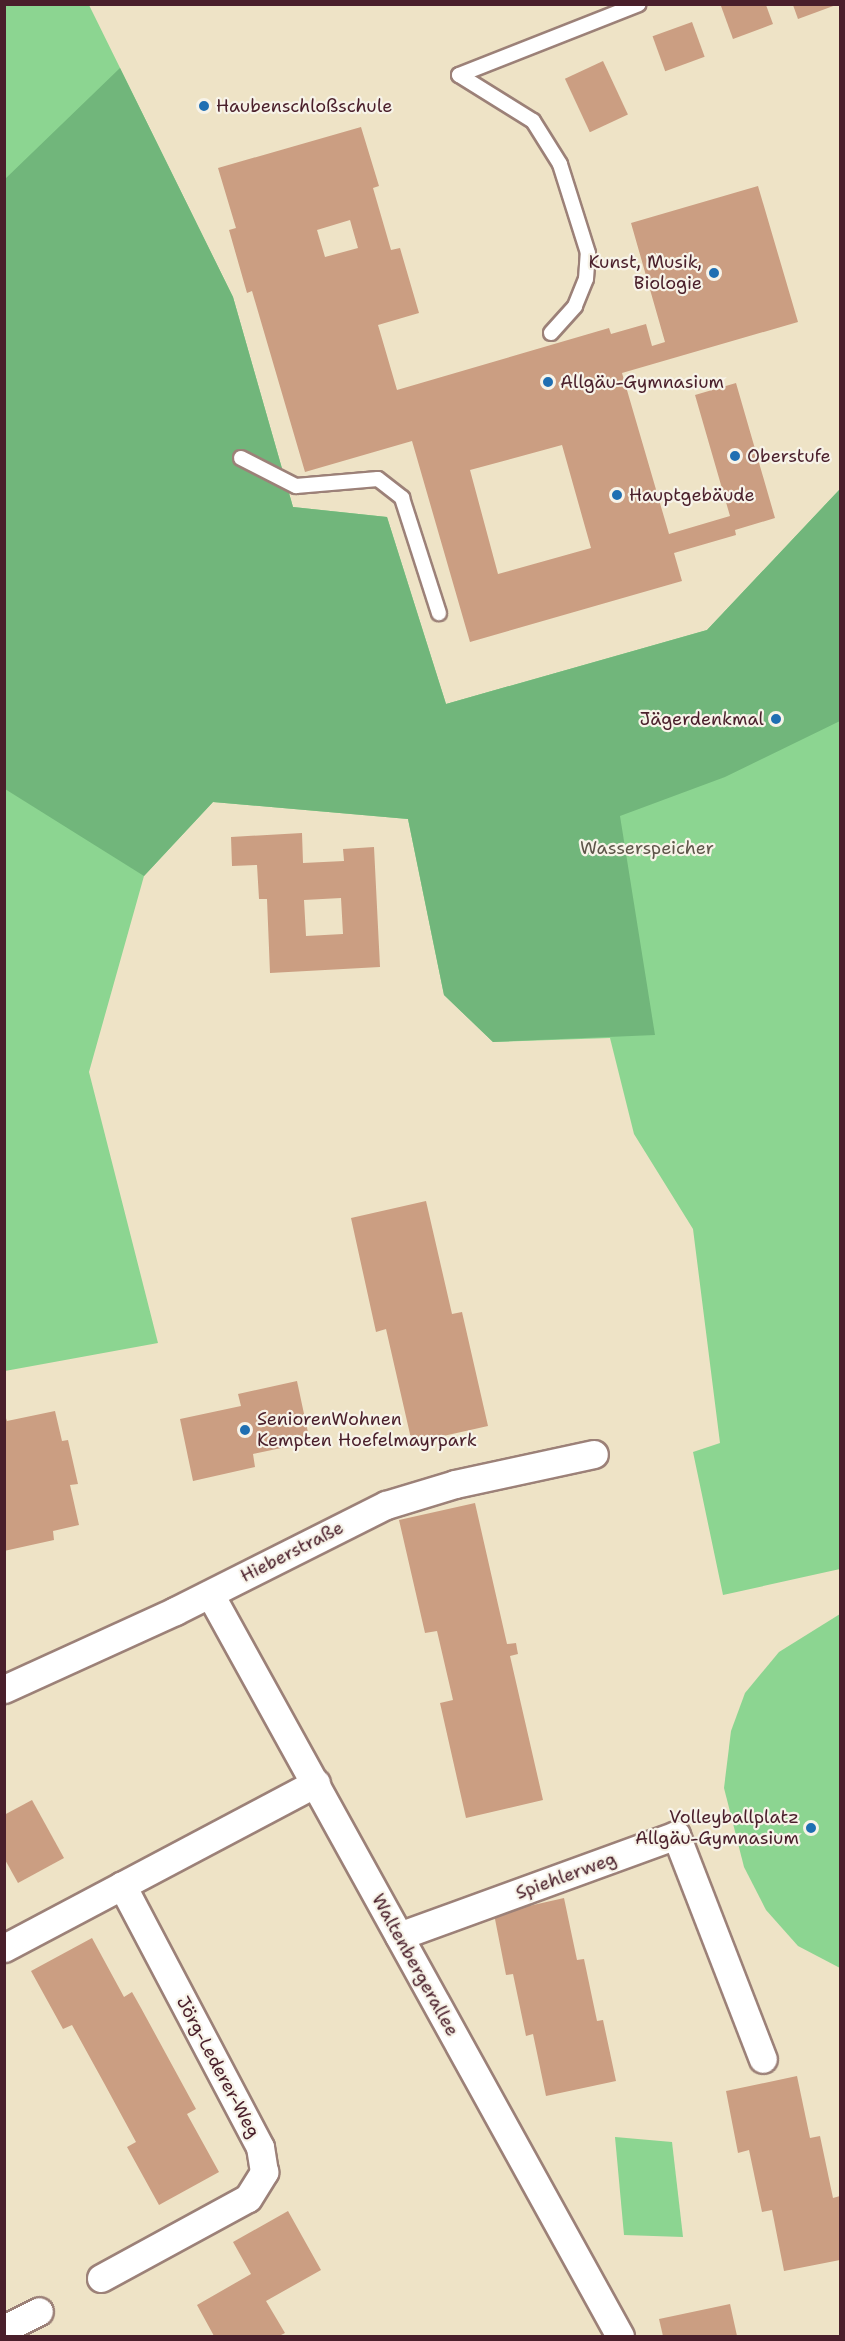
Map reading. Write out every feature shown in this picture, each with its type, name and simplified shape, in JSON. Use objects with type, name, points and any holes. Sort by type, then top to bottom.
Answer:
[{"type":"street","name":"Hieberstraße","points":[[4,1689],[210,1594],[386,1505],[455,1484],[594,1454]]},
{"type":"street","name":"Waltenbergerallee","points":[[210,1594],[620,2337]]},
{"type":"street","points":[[4,1948],[316,1783]]},
{"type":"street","name":"Spiehlerweg","points":[[399,1936],[676,1835],[763,2059]]},
{"type":"street","name":"Jörg-Lederer-Weg","points":[[101,2278],[248,2198],[264,2172],[260,2147],[122,1885]]},
{"type":"street","points":[[4,2329],[39,2311]]},
{"type":"lane","points":[[551,333],[575,306],[587,270],[588,253],[560,164],[533,121],[459,75],[639,4]]},
{"type":"lane","points":[[242,458],[296,486],[378,479],[386,485],[402,498],[439,613]]},
{"type":"green space","name":"Wasserspeicher","points":[[5,5],[89,5],[233,297],[293,507],[387,517],[446,704],[707,630],[840,489],[840,1569],[723,1595],[693,1452],[720,1443],[693,1229],[634,1134],[610,1038],[493,1042],[444,995],[408,819],[213,802],[144,876],[89,1072],[158,1343],[5,1371]]},
{"type":"green space","name":"Wasserspeicher","points":[[120,68],[233,297],[293,507],[387,517],[446,704],[707,630],[840,489],[840,721],[725,777],[620,816],[655,1035],[493,1042],[444,995],[408,819],[213,802],[144,876],[5,789],[4,180]]},
{"type":"green space","points":[[840,1614],[840,1968],[798,1946],[766,1910],[744,1867],[724,1788],[731,1731],[745,1693],[779,1652]]},
{"type":"green space","points":[[615,2137],[672,2142],[683,2237],[624,2235]]},
{"type":"building","points":[[766,5],[773,24],[733,39],[721,6]]},
{"type":"building","points":[[793,5],[836,5],[798,19]]},
{"type":"building","points":[[692,22],[705,57],[665,71],[653,36]]},
{"type":"building","points":[[603,61],[628,114],[590,132],[565,79]]},
{"type":"building","points":[[361,127],[379,186],[373,188],[391,250],[400,248],[419,313],[378,325],[397,390],[609,328],[611,334],[646,324],[652,346],[665,342],[631,223],[758,186],[798,322],[622,373],[669,534],[730,516],[695,395],[736,383],[775,518],[735,530],[736,535],[674,553],[682,581],[470,642],[412,441],[305,472],[252,291],[247,293],[229,230],[236,228],[218,168]],"holes":[[[350,220],[358,248],[325,257],[317,230]],[[562,445],[591,548],[498,574],[470,470]]]},
{"type":"building","points":[[302,833],[303,863],[344,861],[343,849],[374,847],[380,967],[270,973],[267,899],[259,899],[257,865],[232,866],[231,837]],"holes":[[[341,898],[343,934],[306,936],[304,900]]]},
{"type":"building","points":[[426,1201],[452,1314],[462,1312],[488,1426],[412,1443],[386,1329],[376,1332],[351,1218]]},
{"type":"building","name":"SeniorenWohnen Kempten Hoefelmayrpark","points":[[297,1381],[310,1442],[253,1454],[255,1467],[193,1481],[180,1419],[241,1406],[238,1394]]},
{"type":"building","points":[[55,1411],[62,1441],[68,1440],[78,1484],[70,1485],[79,1525],[53,1531],[54,1540],[4,1551],[4,1413],[7,1421]]},
{"type":"building","points":[[475,1503],[507,1644],[516,1643],[518,1654],[510,1656],[543,1800],[466,1818],[440,1703],[453,1700],[437,1631],[425,1633],[399,1520]]},
{"type":"building","points":[[32,1800],[64,1858],[18,1883],[4,1858],[4,1815]]},
{"type":"building","points":[[564,1898],[577,1960],[584,1959],[597,2021],[603,2020],[616,2081],[546,2096],[533,2034],[526,2036],[513,1974],[506,1975],[494,1914]]},
{"type":"building","points":[[92,1938],[124,1997],[132,1992],[196,2109],[187,2114],[219,2172],[159,2205],[127,2147],[136,2142],[104,2083],[72,2025],[63,2029],[31,1971]]},
{"type":"building","points":[[797,2076],[810,2138],[820,2136],[833,2198],[840,2196],[840,2260],[784,2271],[772,2210],[762,2212],[749,2150],[738,2153],[726,2091]]},
{"type":"building","points":[[288,2211],[321,2270],[266,2301],[285,2333],[279,2336],[214,2336],[197,2305],[251,2274],[233,2242]]},
{"type":"building","points":[[730,2304],[737,2336],[663,2336],[659,2319]]},
{"type":"place","name":"Haubenschloßschule","points":[[204,106]]},
{"type":"place","name":"Kunst, Musik, Biologie","points":[[714,273]]},
{"type":"place","name":"Allgäu-Gymnasium","points":[[548,382]]},
{"type":"place","name":"Oberstufe","points":[[735,456]]},
{"type":"place","name":"Hauptgebäude","points":[[617,495]]},
{"type":"place","name":"Jägerdenkmal","points":[[776,719]]},
{"type":"place","name":"SeniorenWohnen Kempten Hoefelmayrpark","points":[[245,1430]]},
{"type":"place","name":"Volleyballplatz Allgäu-Gymnasium","points":[[811,1828]]}]
